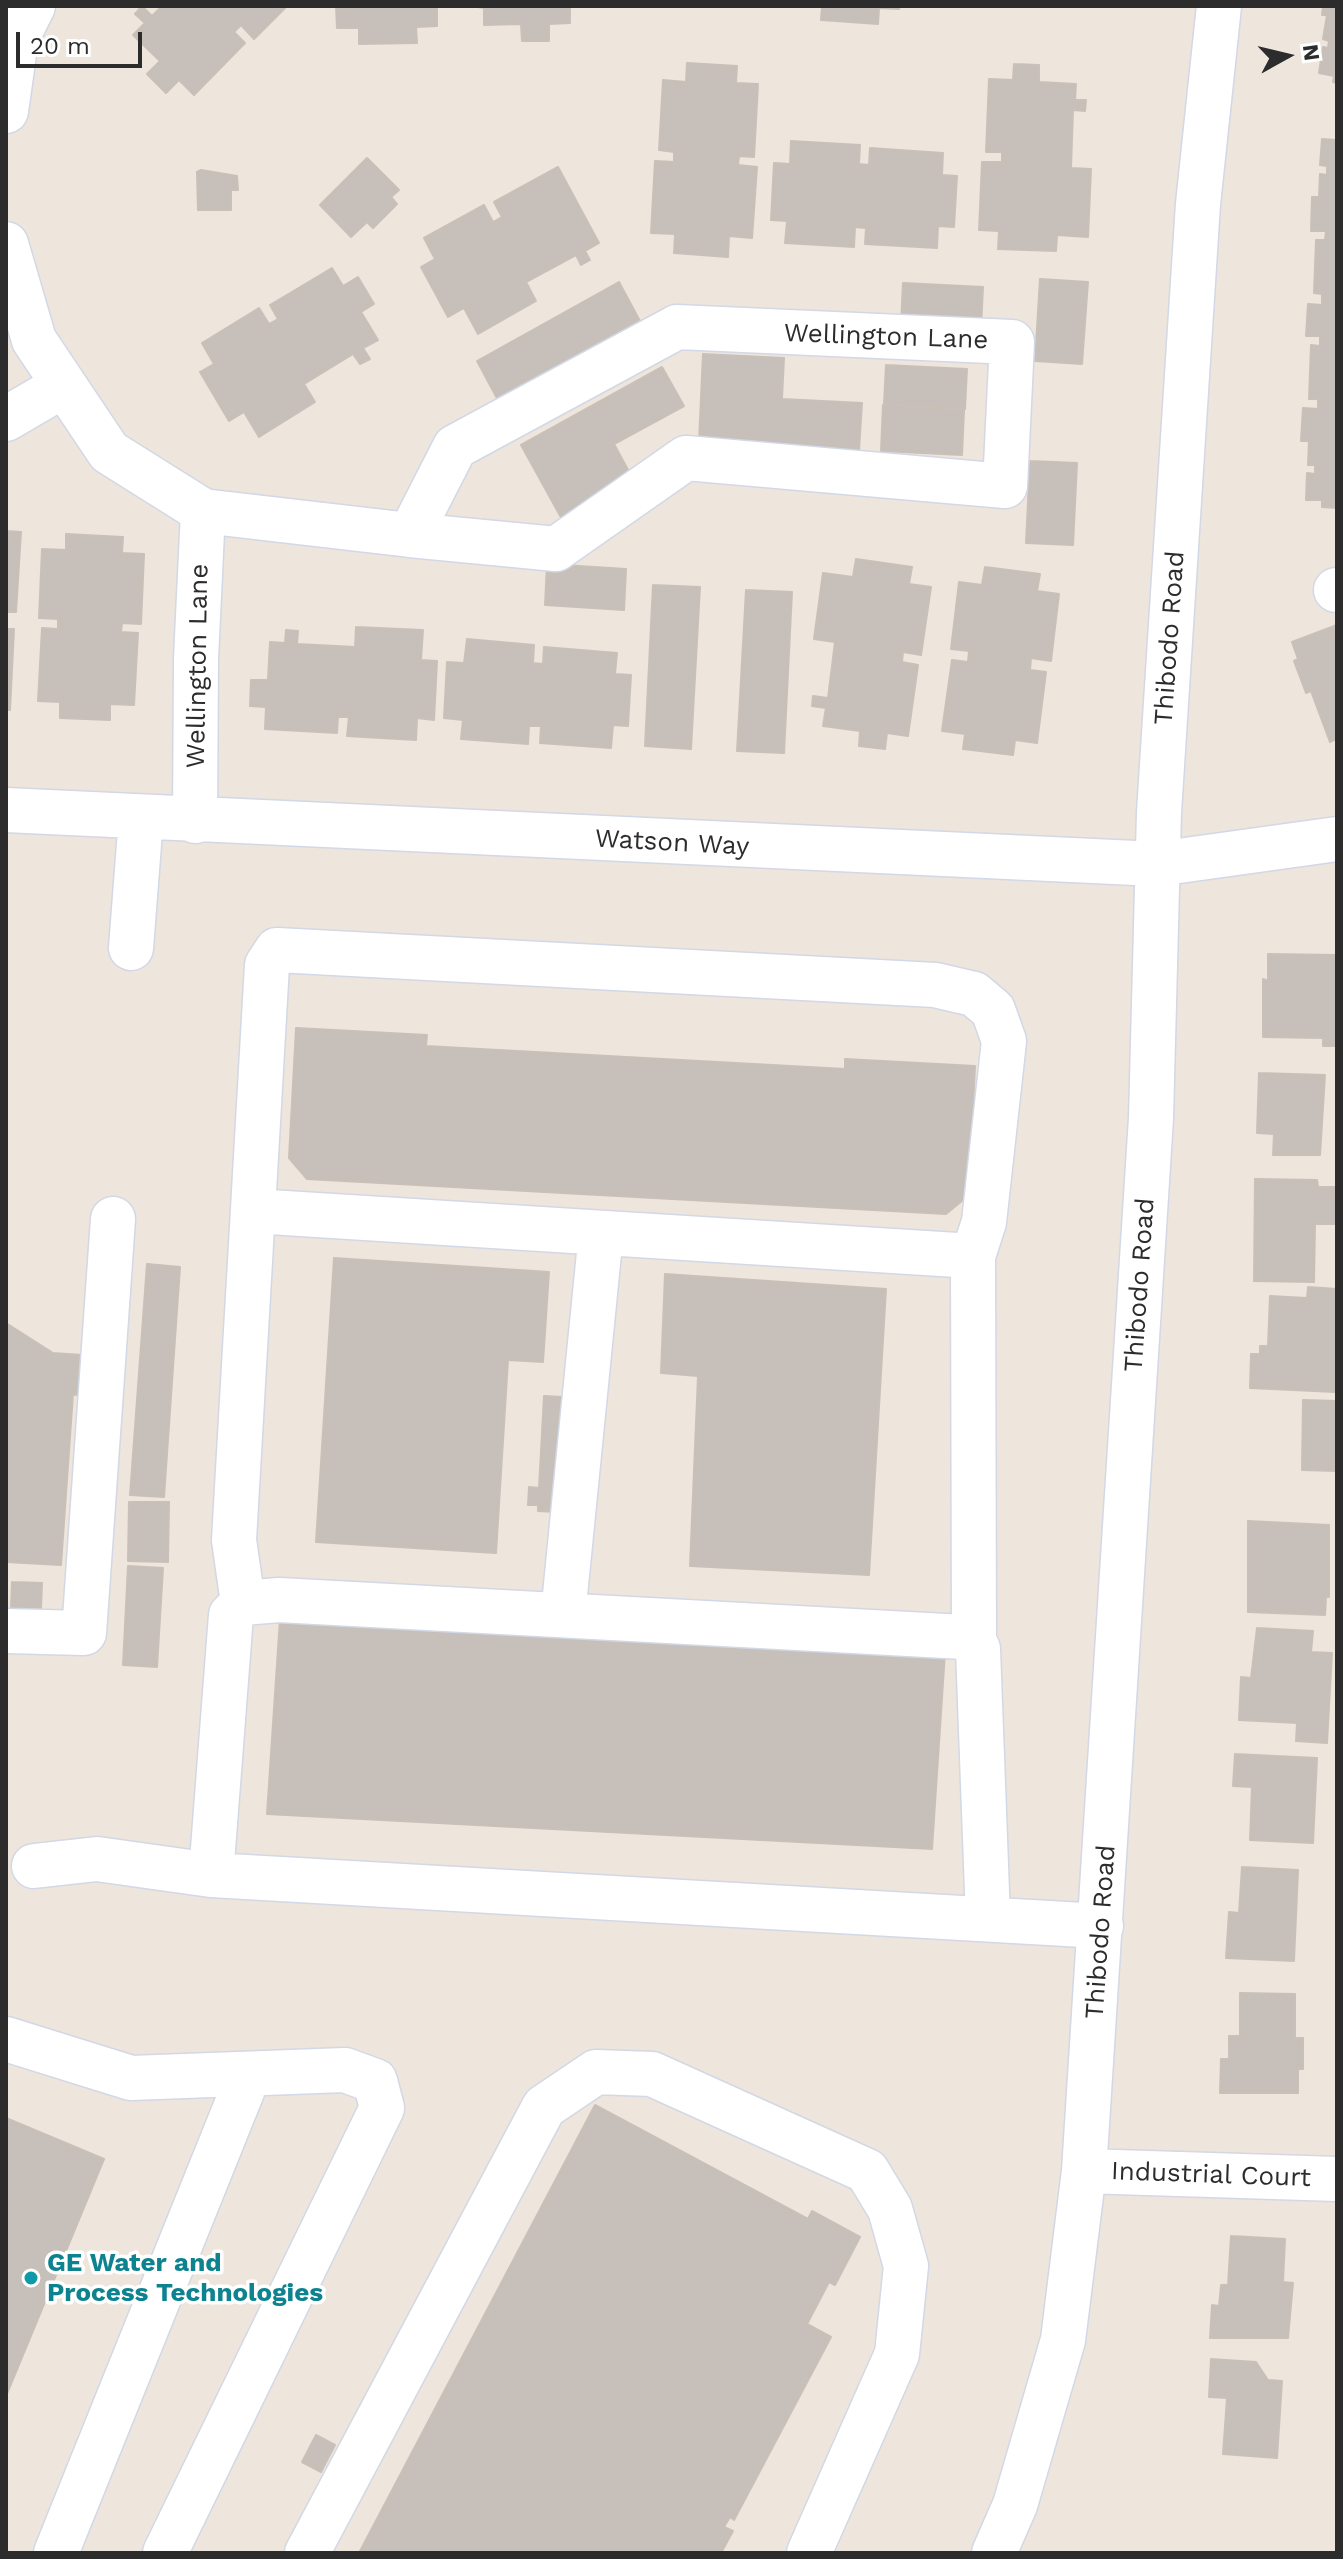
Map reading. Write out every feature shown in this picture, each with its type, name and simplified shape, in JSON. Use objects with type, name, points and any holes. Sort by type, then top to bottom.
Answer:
[{"type":"street","points":[[6,111],[16,40],[33,6]]},
{"type":"street","name":"Thibodo Road","points":[[994,2553],[1015,2505],[1063,2340],[1084,2171],[1151,1118],[1157,864],[1198,204],[1219,6]]},
{"type":"street","name":"Wellington Lane","points":[[6,244],[34,340],[109,452],[203,511],[410,535],[556,549],[686,458],[1005,486],[1012,342],[677,327],[455,447],[410,535]]},
{"type":"street","points":[[6,419],[64,385]]},
{"type":"street","name":"Wellington Lane","points":[[195,821],[196,659],[203,511]]},
{"type":"street","name":"Watson Way","points":[[6,810],[1157,864],[1337,839]]},
{"type":"street","points":[[131,948],[141,818]]},
{"type":"street","points":[[243,1603],[234,1540],[267,965],[277,950],[920,984],[974,994],[993,1010],[1004,1041],[984,1222],[973,1256],[974,1640],[978,1649],[988,1919]]},
{"type":"street","points":[[253,1211],[973,1256]]},
{"type":"street","points":[[6,1631],[84,1633],[113,1219]]},
{"type":"street","points":[[563,1615],[601,1233]]},
{"type":"street","points":[[211,1875],[231,1615],[243,1603],[279,1600],[974,1640]]},
{"type":"street","points":[[34,1866],[97,1859],[211,1875],[1101,1926]]},
{"type":"street","points":[[6,2039],[131,2078],[345,2070],[375,2081],[382,2108],[165,2553]]},
{"type":"street","points":[[307,2553],[544,2107],[596,2072],[652,2074],[867,2171],[890,2209],[906,2266],[897,2354],[809,2553]]},
{"type":"street","points":[[56,2553],[249,2074]]},
{"type":"street","name":"Industrial Court","points":[[1084,2171],[1337,2179]]},
{"type":"building","points":[[142,6],[152,16],[162,6],[287,6],[254,39],[241,25],[234,32],[245,43],[194,95],[179,80],[166,93],[147,74],[160,61],[133,35],[145,23],[135,14]]},
{"type":"building","points":[[336,6],[437,6],[437,26],[416,27],[417,43],[359,44],[359,28],[337,28]]},
{"type":"building","points":[[471,6],[570,6],[570,23],[549,24],[549,41],[522,41],[521,24],[484,25],[484,8]]},
{"type":"building","points":[[822,6],[900,6],[899,9],[879,8],[878,24],[821,20]]},
{"type":"building","points":[[1323,6],[1337,6],[1337,83],[1333,82],[1334,76],[1319,73],[1323,47],[1328,48],[1329,41],[1323,39],[1327,15],[1322,15]]},
{"type":"building","points":[[687,63],[737,66],[736,83],[758,84],[754,157],[739,156],[738,165],[757,167],[752,238],[729,236],[728,257],[674,253],[675,234],[651,233],[655,161],[674,162],[674,152],[659,150],[663,80],[686,82]]},
{"type":"building","points":[[1014,64],[1039,65],[1039,82],[1076,84],[1075,100],[1086,100],[1085,111],[1073,110],[1071,168],[1091,169],[1088,237],[1057,235],[1056,251],[998,249],[999,231],[979,230],[982,162],[1002,162],[1002,152],[986,152],[989,79],[1013,80]]},
{"type":"building","points":[[1336,134],[1337,508],[1322,507],[1322,500],[1306,500],[1307,473],[1315,474],[1315,465],[1308,465],[1309,441],[1301,441],[1303,408],[1318,409],[1318,399],[1309,399],[1311,345],[1320,346],[1320,336],[1306,336],[1308,304],[1322,305],[1322,294],[1314,293],[1316,240],[1325,240],[1326,231],[1311,231],[1312,197],[1319,197],[1320,174],[1327,175],[1327,166],[1320,165],[1322,139],[1336,140]]},
{"type":"building","points":[[791,141],[860,145],[859,164],[869,165],[870,148],[943,153],[942,175],[957,176],[954,227],[938,226],[937,248],[865,244],[866,228],[855,227],[854,247],[785,243],[787,221],[771,220],[774,163],[790,164]]},
{"type":"building","points":[[367,158],[399,190],[391,197],[397,204],[373,228],[367,222],[351,237],[320,205]]},
{"type":"building","points":[[558,167],[599,243],[585,251],[590,260],[581,265],[576,255],[526,282],[536,301],[478,334],[464,308],[448,317],[421,267],[435,259],[424,238],[484,205],[493,222],[502,217],[494,202]]},
{"type":"building","points":[[197,172],[237,176],[238,190],[231,190],[231,210],[198,210]]},
{"type":"building","points":[[332,268],[343,286],[358,277],[374,304],[361,312],[378,340],[363,348],[370,359],[360,364],[353,354],[304,384],[315,402],[259,437],[244,412],[229,421],[200,372],[214,364],[202,343],[259,308],[269,324],[278,319],[270,305]]},
{"type":"building","points":[[1040,279],[1088,282],[1082,364],[1035,361]]},
{"type":"building","points":[[619,282],[641,323],[499,402],[477,361]]},
{"type":"building","points":[[903,283],[983,287],[981,328],[901,324]]},
{"type":"building","points":[[703,354],[784,358],[782,399],[862,403],[859,450],[699,441]]},
{"type":"building","points":[[886,365],[967,369],[965,409],[884,404]]},
{"type":"building","points":[[662,367],[684,406],[614,444],[634,481],[563,521],[521,445]]},
{"type":"building","points":[[883,405],[964,410],[962,455],[881,451]]},
{"type":"building","points":[[1030,461],[1077,463],[1073,545],[1026,543]]},
{"type":"building","points":[[6,531],[21,532],[16,612],[6,612]]},
{"type":"building","points":[[66,534],[123,537],[122,553],[144,554],[141,624],[122,623],[121,632],[138,633],[134,705],[110,704],[110,720],[60,718],[60,702],[38,701],[42,628],[58,629],[58,619],[39,618],[42,549],[66,550]]},
{"type":"building","points":[[856,559],[912,567],[909,584],[931,587],[921,655],[903,652],[902,662],[918,665],[908,736],[887,733],[885,749],[859,746],[860,731],[823,726],[826,708],[812,706],[813,696],[828,698],[835,642],[814,639],[823,573],[853,577]]},
{"type":"building","points":[[547,564],[626,569],[624,610],[545,605]]},
{"type":"building","points":[[985,567],[1040,574],[1037,591],[1059,594],[1051,661],[1031,658],[1030,670],[1046,672],[1037,743],[1015,740],[1013,755],[963,749],[965,734],[942,731],[952,660],[968,662],[969,651],[951,649],[959,582],[982,585]]},
{"type":"building","points":[[653,585],[700,587],[691,749],[645,746]]},
{"type":"building","points":[[746,590],[792,592],[784,753],[737,751]]},
{"type":"building","points":[[1337,625],[1337,743],[1336,739],[1330,742],[1311,691],[1306,693],[1294,661],[1298,659],[1292,642]]},
{"type":"building","points":[[356,627],[423,630],[421,660],[437,661],[434,720],[417,718],[416,740],[347,736],[349,717],[338,717],[337,733],[265,729],[266,707],[250,706],[251,680],[268,680],[270,642],[285,643],[286,630],[298,631],[297,644],[355,647]]},
{"type":"building","points":[[6,629],[14,629],[10,710],[6,710]]},
{"type":"building","points":[[467,639],[534,645],[533,663],[543,664],[544,647],[617,653],[615,674],[631,675],[628,726],[613,725],[611,748],[540,743],[541,726],[529,726],[528,744],[461,739],[463,720],[444,718],[447,662],[464,663]]},
{"type":"building","points":[[1268,954],[1337,955],[1337,1046],[1323,1046],[1323,1038],[1263,1037],[1263,979],[1268,981]]},
{"type":"building","points":[[296,1028],[427,1035],[426,1046],[845,1069],[845,1059],[975,1066],[969,1195],[946,1214],[307,1179],[289,1158]]},
{"type":"building","points":[[1259,1073],[1325,1075],[1320,1155],[1273,1155],[1274,1134],[1257,1133]]},
{"type":"building","points":[[1255,1179],[1317,1180],[1318,1187],[1336,1187],[1336,1224],[1315,1224],[1314,1282],[1254,1281]]},
{"type":"building","points":[[334,1258],[549,1272],[543,1362],[508,1360],[496,1553],[316,1542]]},
{"type":"building","points":[[147,1264],[180,1267],[164,1497],[130,1495]]},
{"type":"building","points":[[665,1274],[886,1289],[869,1575],[690,1566],[698,1376],[661,1373]]},
{"type":"building","points":[[1308,1287],[1337,1289],[1335,1392],[1250,1388],[1251,1354],[1260,1354],[1260,1346],[1268,1346],[1270,1296],[1307,1298]]},
{"type":"building","points":[[6,1323],[53,1353],[82,1355],[80,1396],[73,1394],[61,1565],[6,1562]]},
{"type":"building","points":[[544,1396],[563,1397],[556,1512],[538,1511],[538,1505],[528,1505],[529,1487],[539,1488]]},
{"type":"building","points":[[1303,1400],[1337,1401],[1337,1471],[1302,1470]]},
{"type":"building","points":[[129,1502],[169,1502],[168,1562],[128,1561]]},
{"type":"building","points":[[1248,1521],[1329,1525],[1329,1597],[1326,1597],[1325,1615],[1248,1612]]},
{"type":"building","points":[[128,1566],[163,1568],[157,1667],[123,1665]]},
{"type":"building","points":[[12,1582],[42,1583],[41,1608],[11,1607]]},
{"type":"building","points":[[280,1619],[945,1652],[932,1849],[267,1814]]},
{"type":"building","points":[[1257,1628],[1313,1631],[1311,1652],[1332,1653],[1327,1743],[1296,1741],[1297,1723],[1239,1720],[1241,1677],[1251,1678]]},
{"type":"building","points":[[1235,1754],[1317,1758],[1313,1843],[1250,1840],[1252,1787],[1233,1786]]},
{"type":"building","points":[[1242,1867],[1298,1870],[1294,1961],[1226,1958],[1229,1912],[1239,1913]]},
{"type":"building","points":[[1240,1993],[1295,1994],[1295,2038],[1303,2038],[1303,2069],[1298,2069],[1298,2093],[1220,2093],[1221,2059],[1229,2059],[1229,2036],[1240,2036]]},
{"type":"building","points":[[595,2105],[808,2219],[812,2211],[860,2237],[835,2285],[829,2282],[807,2324],[831,2337],[734,2520],[730,2517],[724,2527],[733,2531],[721,2553],[359,2553]]},
{"type":"building","name":"GE Water and Process Technologies","points":[[6,2118],[104,2159],[6,2396]]},
{"type":"building","points":[[1231,2236],[1285,2239],[1283,2282],[1293,2283],[1288,2338],[1210,2338],[1212,2305],[1219,2306],[1221,2285],[1228,2285]]},
{"type":"building","points":[[1211,2359],[1256,2362],[1268,2380],[1282,2381],[1277,2458],[1223,2454],[1227,2398],[1209,2397]]},
{"type":"building","points":[[316,2435],[335,2445],[321,2472],[302,2462]]},
{"type":"place","name":"GE Water and Process Technologies","points":[[31,2278]]}]
